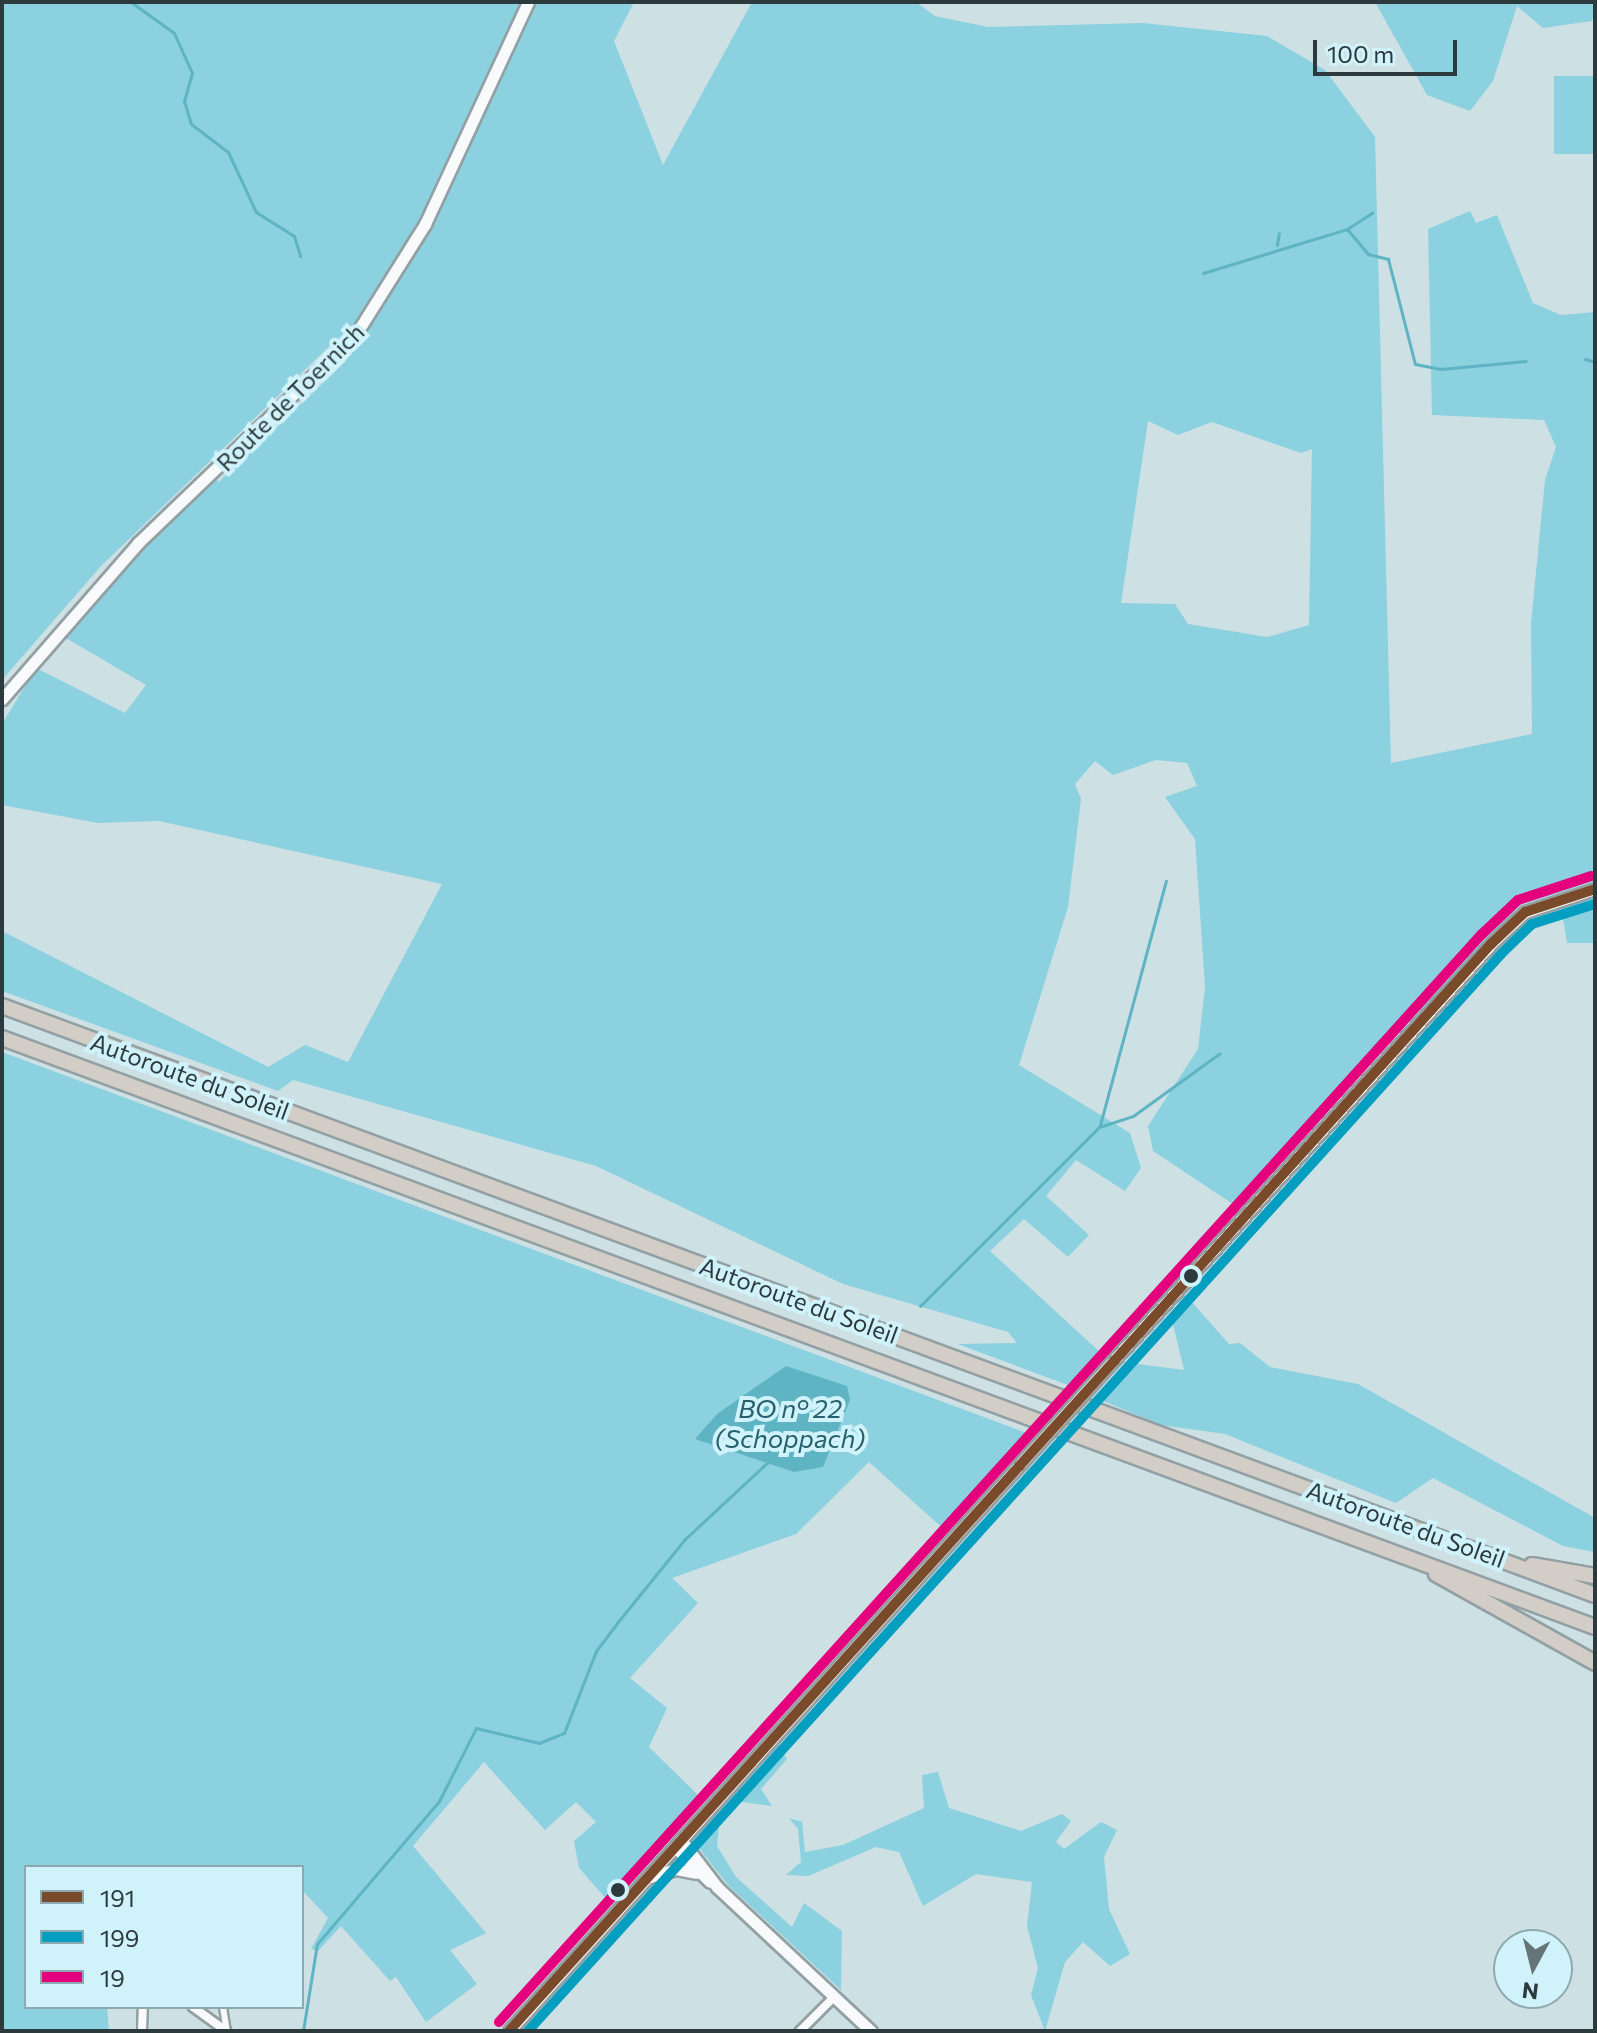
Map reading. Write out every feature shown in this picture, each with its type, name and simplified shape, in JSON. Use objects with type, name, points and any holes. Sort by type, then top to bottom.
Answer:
[{"type":"highway","name":"Autoroute du Soleil","points":[[2,1006],[1595,1595]]},
{"type":"highway","name":"Autoroute du Soleil","points":[[2,1038],[1595,1627]]},
{"type":"highway","points":[[1420,1562],[1595,1663]]},
{"type":"highway","points":[[1511,1563],[1595,1576]]},
{"type":"main road","name":"Route de Toernich","points":[[2,699],[138,543],[356,334],[425,224],[528,2]]},
{"type":"main road","points":[[509,2031],[1491,944],[1525,912],[1595,889]]},
{"type":"main road","points":[[678,1843],[696,1873]]},
{"type":"main road","points":[[678,1843],[717,1887],[871,2031]]},
{"type":"main road","points":[[647,1878],[676,1869],[696,1873],[717,1887]]},
{"type":"street","points":[[800,2031],[834,1997]]},
{"type":"street","points":[[142,2031],[143,2009]]},
{"type":"street","points":[[196,2009],[227,2031]]},
{"type":"street","points":[[223,2009],[227,2031]]},
{"type":"shaded area","points":[[2,2],[634,2],[614,41],[663,165],[752,2],[916,2],[935,16],[988,27],[1143,23],[1267,36],[1325,70],[1375,137],[1391,763],[1532,734],[1531,623],[1545,480],[1556,447],[1544,420],[1432,415],[1428,229],[1470,211],[1476,223],[1497,215],[1533,303],[1561,315],[1595,312],[1595,881],[1520,905],[1236,1206],[1153,1151],[1148,1126],[1198,1049],[1205,987],[1195,839],[1165,797],[1197,786],[1187,763],[1156,760],[1113,775],[1095,761],[1075,784],[1081,799],[1068,907],[1019,1065],[1130,1133],[1141,1168],[1125,1191],[1076,1160],[1046,1196],[1089,1235],[1068,1257],[1024,1219],[990,1251],[1102,1354],[1073,1387],[958,1344],[1017,1343],[1008,1332],[843,1284],[596,1166],[293,1080],[278,1091],[2,991],[2,931],[268,1067],[305,1045],[348,1062],[442,884],[159,821],[98,823],[2,805],[2,724],[36,668],[125,713],[146,685],[54,631],[212,476],[219,482],[346,361],[336,340],[101,566],[2,680]],"holes":[[[1148,421],[1178,435],[1212,422],[1301,453],[1312,449],[1309,625],[1267,637],[1188,624],[1175,604],[1121,603]]]},
{"type":"shaded area","points":[[1375,2],[1595,2],[1595,10],[1592,21],[1543,28],[1517,6],[1493,81],[1470,111],[1427,95]]},
{"type":"shaded area","points":[[1554,76],[1595,76],[1595,154],[1554,154]]},
{"type":"shaded area","points":[[1595,899],[1595,943],[1567,943],[1560,901]]},
{"type":"shaded area","points":[[2,1052],[1032,1435],[947,1532],[869,1462],[796,1534],[672,1578],[698,1603],[630,1678],[667,1708],[649,1747],[702,1799],[609,1902],[579,1868],[574,1841],[596,1822],[576,1802],[545,1830],[484,1762],[413,1846],[486,1933],[450,1950],[477,1984],[426,2022],[396,1977],[390,1981],[341,1926],[318,1951],[311,1949],[328,1918],[304,1892],[304,1865],[24,1865],[24,2009],[107,2009],[109,2031],[2,2031]]},
{"type":"shaded area","points":[[1184,1293],[1229,1344],[1240,1343],[1270,1367],[1358,1384],[1595,1518],[1595,1552],[1563,1546],[1433,1478],[1396,1503],[1225,1434],[1161,1425],[1096,1398],[1130,1363],[1184,1370],[1171,1316]]},
{"type":"shaded area","points":[[777,1743],[787,1759],[761,1789],[772,1806],[735,1801],[720,1816],[717,1846],[736,1877],[792,1927],[804,1903],[842,1931],[841,1990],[728,1885],[696,1844],[705,1822]]},
{"type":"shaded area","points":[[938,1772],[949,1808],[1021,1831],[1062,1814],[1071,1821],[1056,1842],[1064,1849],[1101,1822],[1117,1830],[1104,1857],[1109,1909],[1130,1954],[1110,1966],[1083,1942],[1065,1962],[1045,2031],[1031,1995],[1038,1968],[1027,1926],[1032,1882],[976,1874],[923,1906],[899,1852],[876,1847],[808,1876],[786,1875],[801,1862],[798,1829],[789,1818],[802,1822],[805,1852],[843,1845],[924,1808],[922,1775]]},
{"type":"water","name":"BO n° 22 (Schoppach)","points":[[786,1366],[847,1386],[850,1400],[823,1467],[794,1472],[695,1439],[717,1414]]},
{"type":"waterway","points":[[131,2],[174,33],[192,73],[184,101],[191,124],[228,152],[256,212],[294,236],[300,256]]},
{"type":"waterway","points":[[1347,229],[1372,213]]},
{"type":"waterway","points":[[1203,273],[1347,229],[1368,254],[1388,259],[1415,364],[1441,369],[1526,361]]},
{"type":"waterway","points":[[1277,245],[1279,233]]},
{"type":"waterway","points":[[1585,359],[1595,362]]},
{"type":"waterway","points":[[1100,1125],[1166,881]]},
{"type":"waterway","points":[[920,1306],[1099,1127],[1133,1116],[1220,1053]]},
{"type":"waterway","points":[[303,2031],[317,1944],[439,1801],[476,1728],[539,1743],[564,1733],[596,1651],[617,1623],[685,1539],[768,1462]]},
{"type":"transit line","name":"19","points":[[499,2022],[1481,935],[1518,900],[1591,876]]},
{"type":"transit line","name":"191","points":[[509,2031],[1491,944],[1525,912],[1595,889]]},
{"type":"transit line","name":"199","points":[[528,2031],[1501,954],[1532,924],[1595,904]]}]
